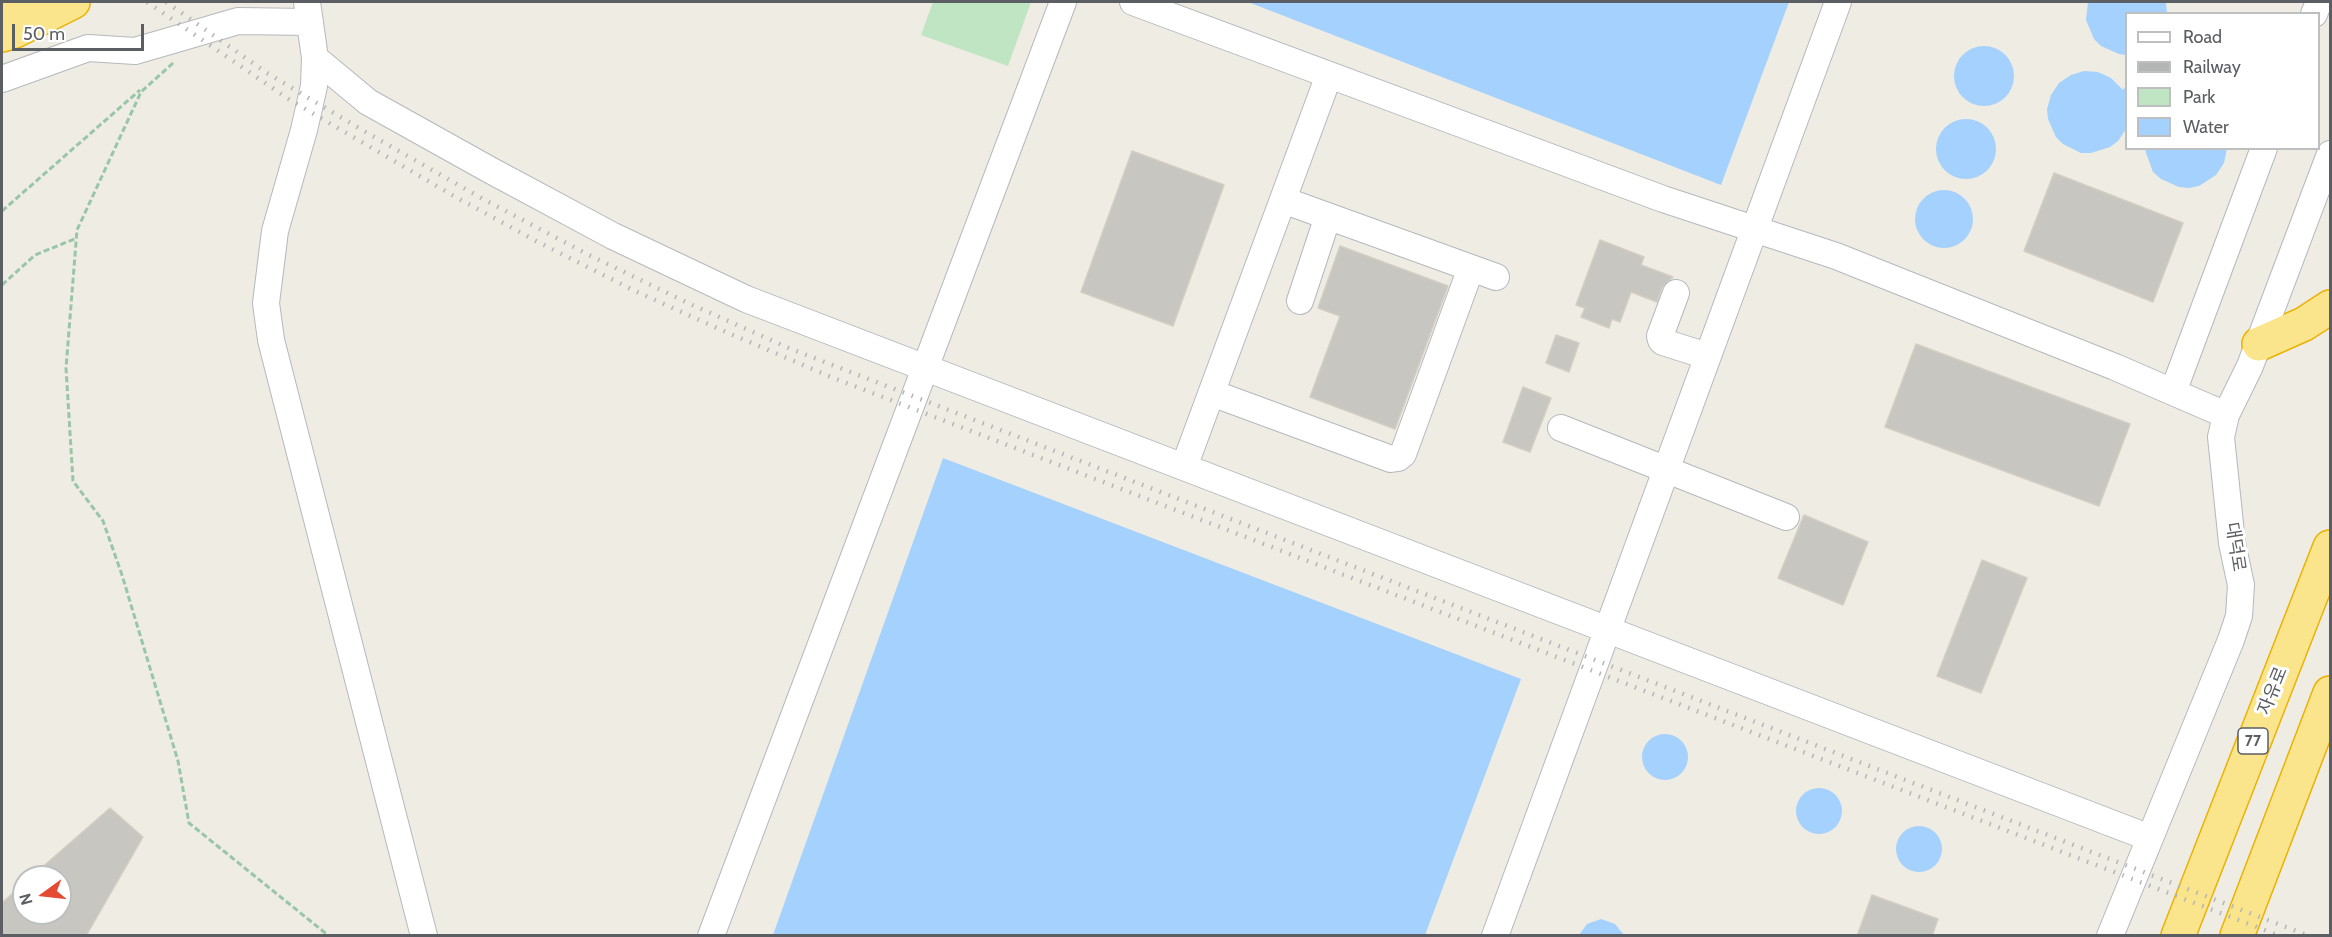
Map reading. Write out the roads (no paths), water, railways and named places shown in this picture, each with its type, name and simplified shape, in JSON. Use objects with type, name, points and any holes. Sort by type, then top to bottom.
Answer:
[{"type":"highway","points":[[2,9],[22,2]]},
{"type":"highway","points":[[2,35],[15,31],[73,2]]},
{"type":"highway","points":[[2259,344],[2304,324],[2331,307]]},
{"type":"highway","name":"자유로","points":[[2178,936],[2331,547]]},
{"type":"highway","points":[[2237,936],[2331,693]]},
{"type":"street","points":[[711,936],[1063,2]]},
{"type":"street","points":[[1133,2],[1663,199],[1836,256],[2226,415]]},
{"type":"street","points":[[1495,936],[1753,228],[1838,2]]},
{"type":"street","points":[[2,79],[88,48],[135,51],[238,21],[308,12],[315,58],[314,86],[275,231],[266,303],[274,352],[424,936]]},
{"type":"street","points":[[315,58],[368,102],[489,170],[613,236],[746,299],[2150,838]]},
{"type":"street","points":[[1184,467],[1329,75]]},
{"type":"street","points":[[2173,392],[2263,150]]},
{"type":"street","name":"대덕로","points":[[2110,936],[2239,616],[2241,585],[2232,543],[2221,436],[2226,415],[2259,344],[2331,154]]},
{"type":"street","points":[[1283,200],[1496,277]]},
{"type":"street","points":[[1300,301],[1328,216]]},
{"type":"street","points":[[1212,393],[1391,459],[1398,458],[1403,454],[1471,268]]},
{"type":"street","points":[[1676,293],[1660,336],[1661,340],[1707,356]]},
{"type":"street","points":[[1561,428],[1786,517]]},
{"type":"water","points":[[1248,2],[1789,2],[1721,185]]},
{"type":"water","points":[[2088,2],[2166,2],[2167,12],[2125,12],[2125,55],[2101,46],[2094,39],[2086,20]]},
{"type":"water","points":[[1984,46],[2005,55],[2014,76],[2005,97],[1984,106],[1963,97],[1954,76],[1963,55]]},
{"type":"water","points":[[2084,71],[2098,72],[2111,78],[2123,90],[2125,87],[2125,130],[2118,141],[2110,147],[2091,153],[2081,153],[2063,144],[2056,137],[2048,119],[2047,109],[2051,95],[2059,83],[2071,75]]},
{"type":"water","points":[[1966,119],[1987,128],[1996,149],[1987,170],[1966,179],[1945,170],[1936,149],[1945,128]]},
{"type":"water","points":[[2145,150],[2227,150],[2224,163],[2216,175],[2199,186],[2179,187],[2161,179],[2153,172]]},
{"type":"water","points":[[1938,190],[1950,190],[1960,194],[1969,203],[1973,225],[1965,240],[1950,248],[1938,248],[1928,244],[1919,235],[1915,225],[1915,213],[1919,203],[1928,194]]},
{"type":"water","points":[[943,458],[1521,679],[1425,935],[773,935]]},
{"type":"water","points":[[1665,734],[1674,735],[1682,740],[1687,748],[1687,766],[1682,774],[1674,779],[1665,780],[1656,779],[1648,774],[1643,766],[1642,757],[1643,748],[1648,740],[1656,735]]},
{"type":"water","points":[[1819,788],[1828,789],[1836,794],[1841,802],[1841,820],[1836,828],[1828,833],[1819,834],[1810,833],[1802,828],[1797,820],[1796,811],[1797,802],[1802,794],[1810,789]]},
{"type":"water","points":[[1919,826],[1928,827],[1936,832],[1941,840],[1941,858],[1936,866],[1928,871],[1919,872],[1910,871],[1902,866],[1897,858],[1896,849],[1897,840],[1902,832],[1910,827]]},
{"type":"water","points":[[1601,919],[1615,924],[1624,935],[1579,935],[1587,924]]},
{"type":"railway","points":[[147,2],[290,100],[452,195],[635,291],[726,332],[831,377],[2280,936]]},
{"type":"railway","points":[[166,2],[267,73],[483,199],[589,255],[690,304],[791,349],[2309,936]]}]
